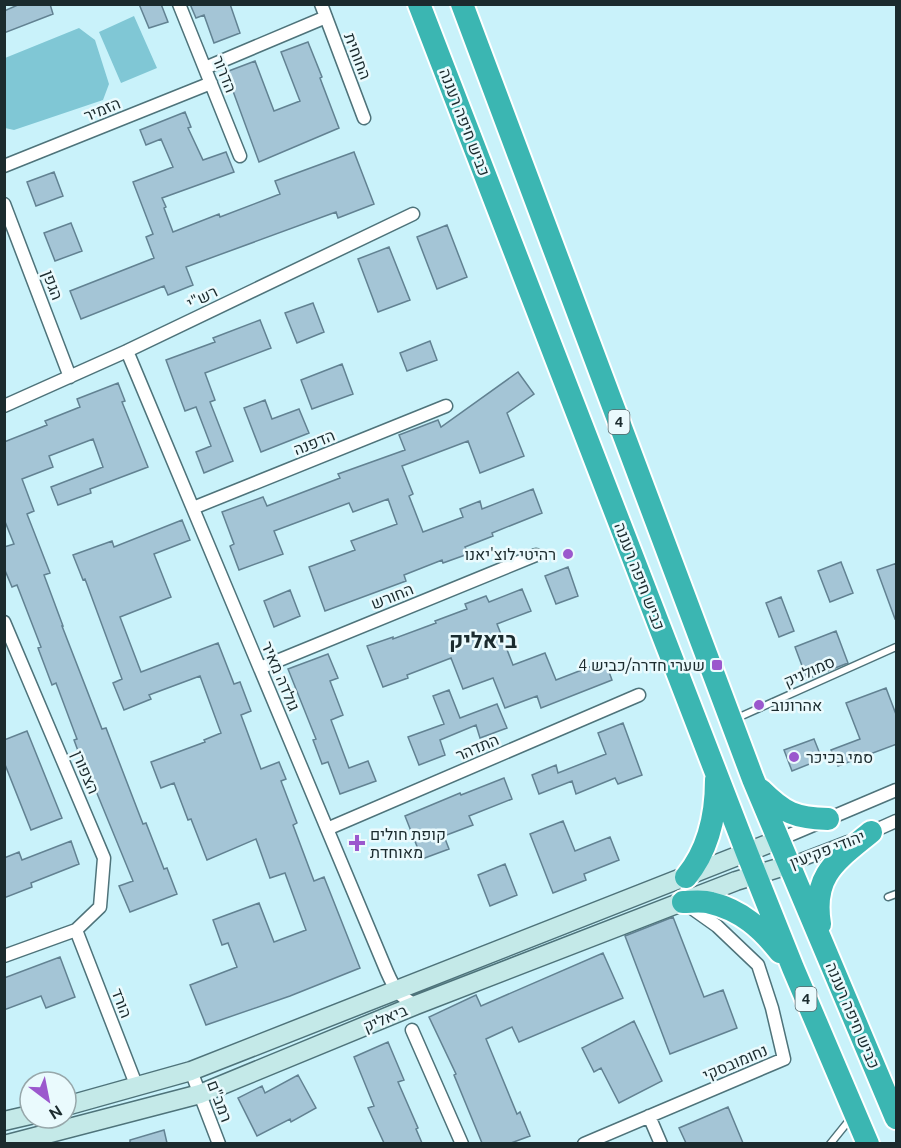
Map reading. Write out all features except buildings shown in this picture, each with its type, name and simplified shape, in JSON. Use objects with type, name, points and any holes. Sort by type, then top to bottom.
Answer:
[{"type":"highway","name":"כביש חיפה רעננה","points":[[419,4],[747,853],[793,968],[868,1143]]},
{"type":"highway","name":"כביש חיפה רעננה","points":[[462,4],[753,779],[897,1118]]},
{"type":"highway","points":[[686,877],[704,849],[712,824],[716,801],[716,773]]},
{"type":"highway","points":[[753,779],[769,798],[793,816],[828,819]]},
{"type":"highway","points":[[826,952],[818,910],[818,893],[822,881],[833,866],[871,832]]},
{"type":"highway","points":[[682,902],[710,902],[740,915],[755,924],[793,968]]},
{"type":"main road","name":"ביאליק","points":[[78,1103],[191,1071],[778,840]]},
{"type":"main road","name":"יהודי פקיעין","points":[[756,874],[788,865]]},
{"type":"main road","name":"ביאליק","points":[[8,1143],[200,1094],[416,1005],[756,874]]},
{"type":"street","name":"הדרור","points":[[179,4],[240,156]]},
{"type":"street","name":"החוחית","points":[[321,4],[364,118]]},
{"type":"street","points":[[205,68],[326,17]]},
{"type":"street","name":"הזמיר","points":[[4,166],[211,83]]},
{"type":"street","name":"הגפן","points":[[4,204],[70,377]]},
{"type":"street","name":"רש\"י","points":[[4,406],[127,351],[413,214]]},
{"type":"street","name":"גולדה מאיר","points":[[127,351],[396,991]]},
{"type":"street","name":"הדפנה","points":[[193,508],[446,406]]},
{"type":"street","name":"החורש","points":[[260,668],[536,555]]},
{"type":"street","name":"הצפורן","points":[[4,622],[104,858],[100,907],[76,930]]},
{"type":"street","name":"התדהר","points":[[327,829],[639,695]]},
{"type":"street","name":"יהודי פקיעין","points":[[778,840],[897,790]]},
{"type":"street","name":"יהודי פקיעין","points":[[788,865],[897,821]]},
{"type":"street","name":"נחומובסקי","points":[[584,1143],[784,1059],[772,1008],[758,965],[717,926],[682,902]]},
{"type":"street","points":[[4,956],[76,930]]},
{"type":"street","name":"הורד","points":[[76,930],[137,1088]]},
{"type":"street","points":[[396,991],[416,1005]]},
{"type":"street","points":[[412,1030],[462,1143]]},
{"type":"street","name":"רמב\"ם","points":[[191,1071],[219,1143]]},
{"type":"street","points":[[649,1116],[661,1143]]},
{"type":"lane","name":"סמולניק","points":[[732,720],[897,647]]},
{"type":"lane","points":[[888,897],[897,894]]},
{"type":"lane","points":[[830,1143],[856,1113]]},
{"type":"shaded area","points":[[134,16],[157,68],[121,83],[99,32]]},
{"type":"shaded area","points":[[79,28],[95,40],[109,84],[103,100],[14,130],[5,128],[5,58]]},
{"type":"place","name":"רהיטי לוצ'יאנו","points":[[568,554]]},
{"type":"place","name":"שערי חדרה/כביש 4","points":[[717,665]]},
{"type":"place","name":"אהרונוב","points":[[759,705]]},
{"type":"place","name":"סמי בכיכר","points":[[794,757]]},
{"type":"place","name":"קופת חולים מאוחדת","points":[[357,843]]},
{"type":"district","name":"ביאליק","points":[[483,640]]}]
